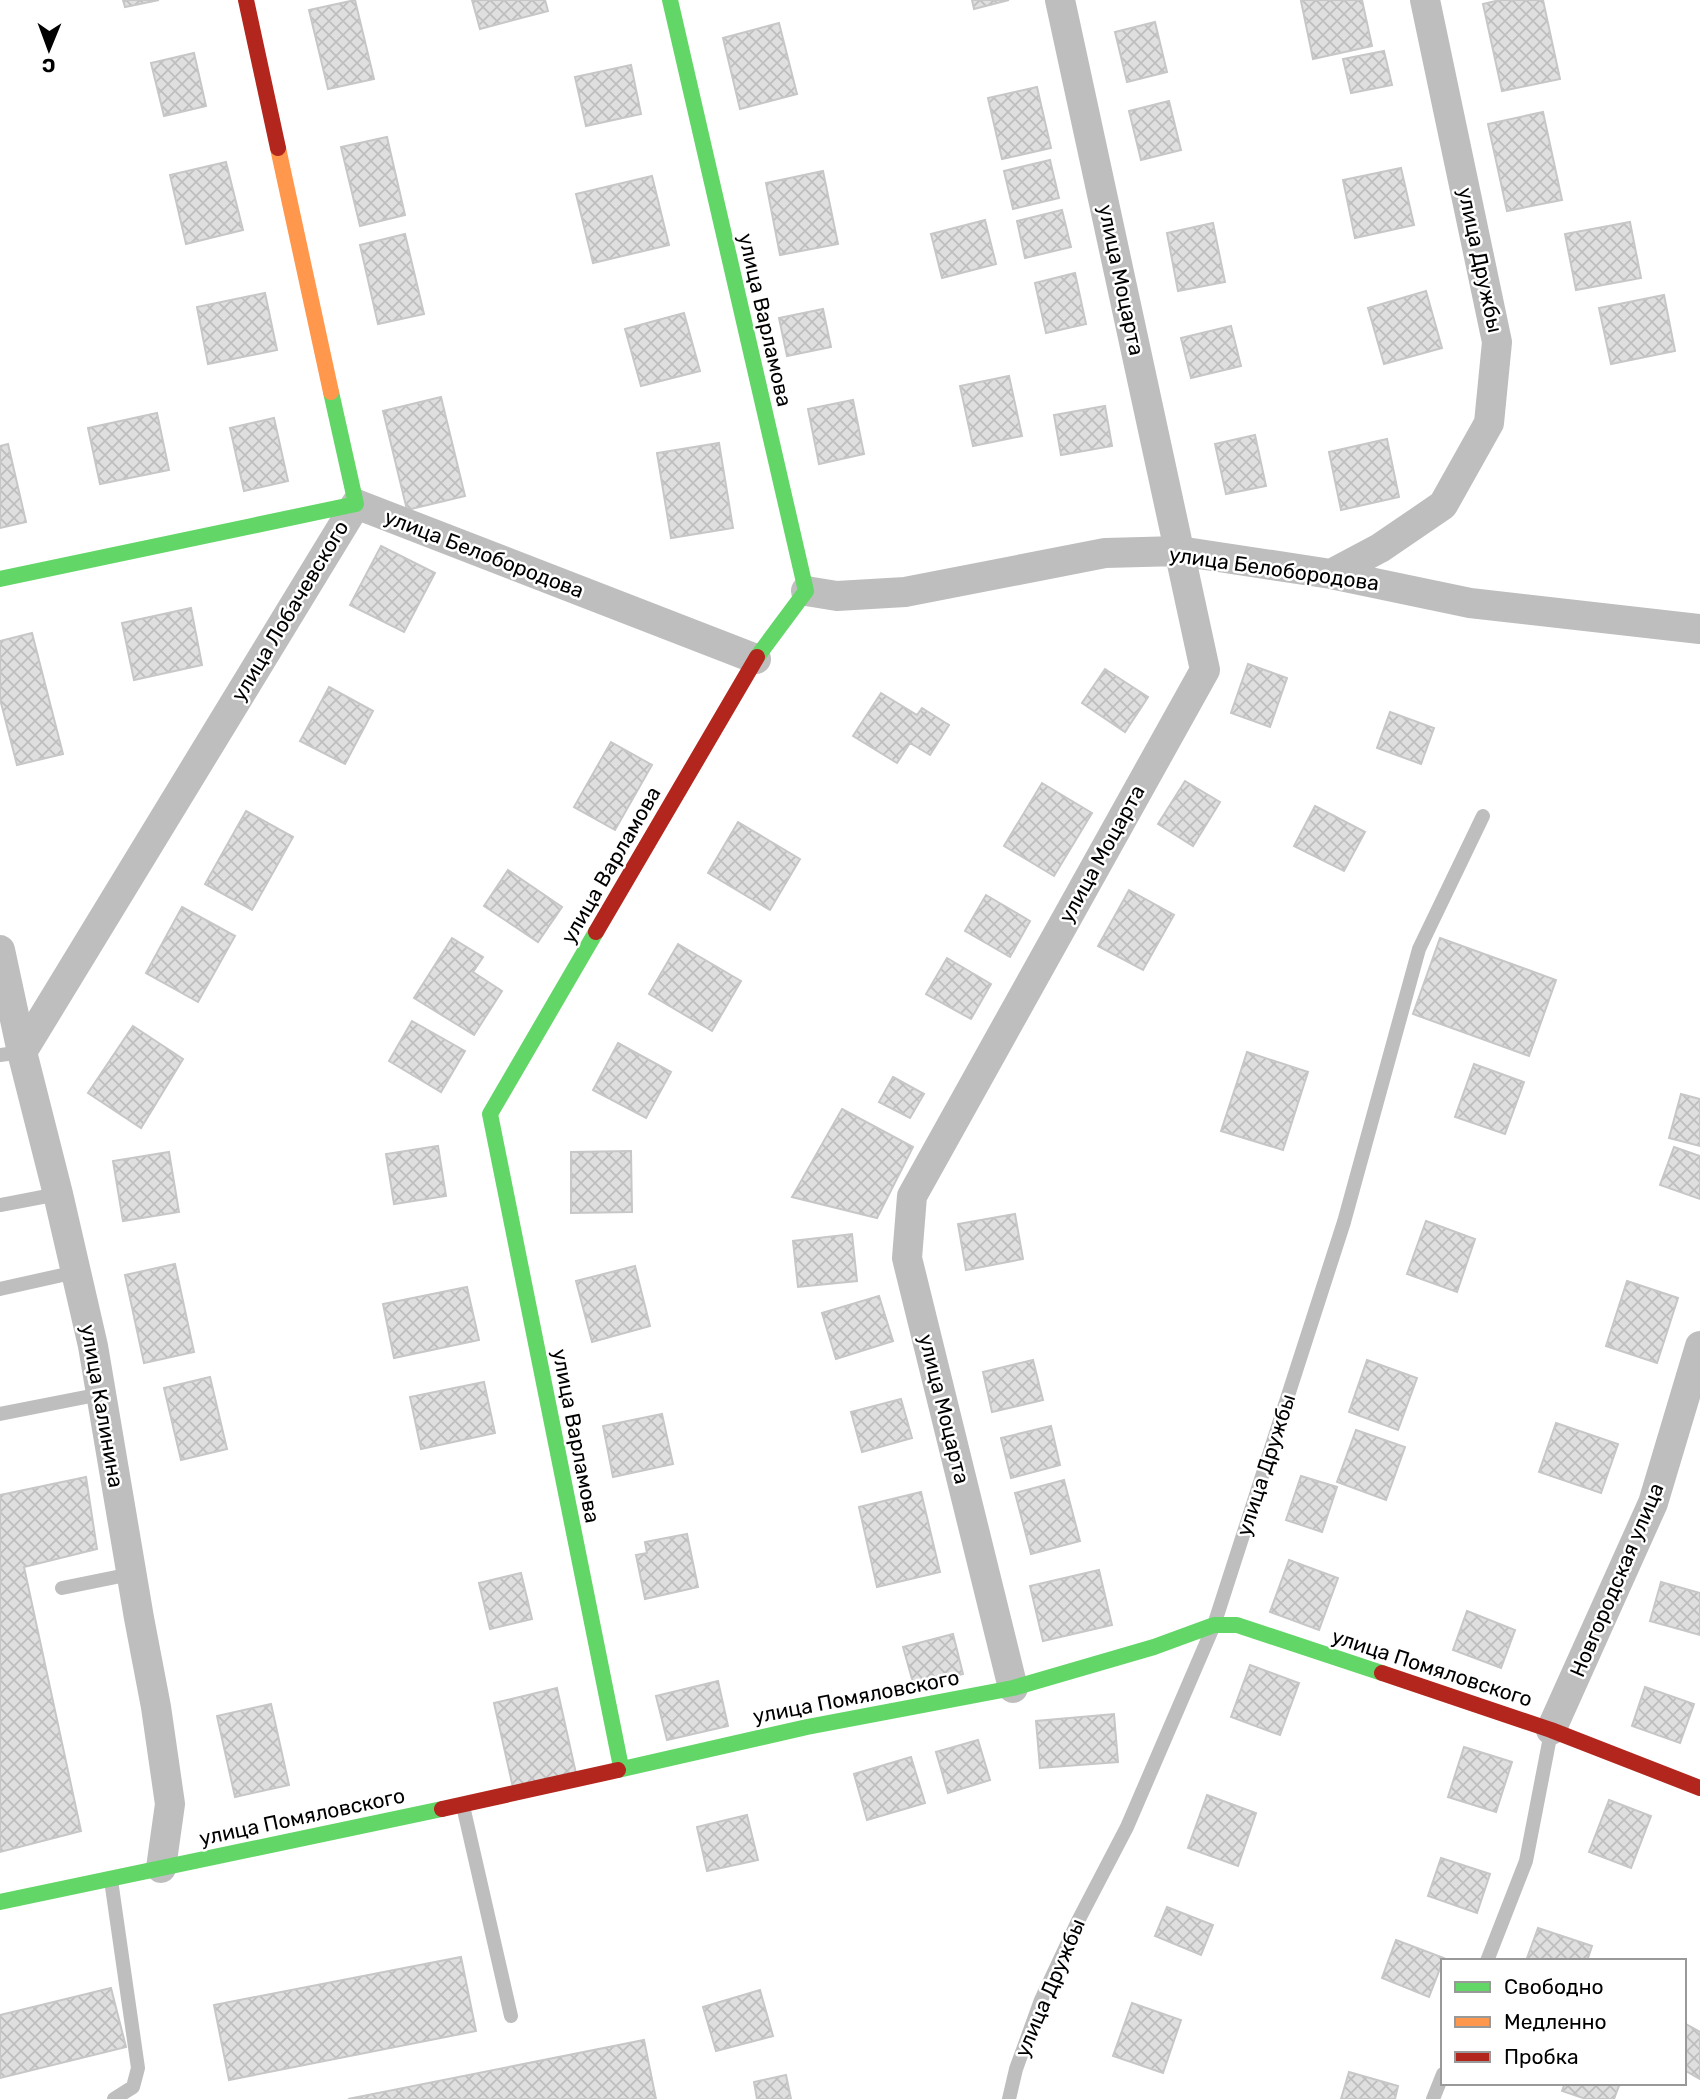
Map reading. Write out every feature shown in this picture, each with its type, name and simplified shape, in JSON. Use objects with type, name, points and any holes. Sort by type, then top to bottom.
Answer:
[{"type":"street","name":"улица Лобачевского","points":[[11,1054],[356,504],[246,0]]},
{"type":"street","name":"улица Варламова","points":[[621,1767],[490,1114],[756,659],[806,591],[670,0]]},
{"type":"street","name":"улица Моцарта","points":[[1013,1688],[907,1258],[912,1196],[1205,670],[1060,0]]},
{"type":"street","name":"улица Дружбы","points":[[1331,574],[1380,548],[1443,505],[1489,423],[1497,342],[1425,0]]},
{"type":"street","points":[[0,579],[356,504]]},
{"type":"street","name":"улица Белобородова","points":[[356,504],[756,659]]},
{"type":"street","name":"улица Белобородова","points":[[806,591],[837,596],[905,592],[1105,553],[1179,551],[1331,574],[1470,603],[1700,629]]},
{"type":"street","name":"улица Калинина","points":[[0,950],[11,1054],[58,1194],[93,1346],[156,1707],[170,1804],[161,1868]]},
{"type":"street","name":"Новгородская улица","points":[[1551,1730],[1653,1503],[1700,1346]]},
{"type":"street","name":"улица Помяловского","points":[[0,1902],[463,1805],[621,1767],[807,1727],[1013,1688],[1154,1647],[1214,1625],[1237,1625],[1551,1730],[1700,1787]]},
{"type":"lane","name":"улица Дружбы","points":[[1009,2099],[1016,2069],[1041,2000],[1127,1827],[1214,1625],[1344,1222],[1419,949],[1483,816]]},
{"type":"lane","points":[[0,1205],[58,1194]]},
{"type":"lane","points":[[0,1289],[76,1272]]},
{"type":"lane","points":[[0,1414],[101,1394]]},
{"type":"lane","points":[[62,1587],[131,1574]]},
{"type":"lane","points":[[1488,1959],[1526,1861],[1551,1730]]},
{"type":"lane","points":[[463,1805],[511,2016]]},
{"type":"lane","points":[[111,1879],[138,2068],[133,2087],[114,2099]]},
{"type":"lane","points":[[1433,2099],[1441,2079]]},
{"type":"building","points":[[123,0],[159,0],[125,7]]},
{"type":"building","points":[[355,0],[374,79],[328,89],[309,10]]},
{"type":"building","points":[[472,0],[545,0],[548,11],[480,29]]},
{"type":"building","points":[[972,0],[1009,0],[974,9]]},
{"type":"building","points":[[1362,0],[1372,46],[1313,59],[1301,1]]},
{"type":"building","points":[[1500,0],[1543,0],[1560,79],[1502,91],[1483,4]]},
{"type":"building","points":[[1155,22],[1167,72],[1127,82],[1115,32]]},
{"type":"building","points":[[779,23],[797,94],[740,109],[723,38]]},
{"type":"building","points":[[1384,51],[1392,85],[1351,93],[1343,59]]},
{"type":"building","points":[[194,53],[206,106],[164,116],[151,63]]},
{"type":"building","points":[[631,65],[641,114],[586,126],[575,77]]},
{"type":"building","points":[[1037,87],[1051,148],[1002,159],[988,98]]},
{"type":"building","points":[[1169,101],[1181,150],[1141,160],[1129,111]]},
{"type":"building","points":[[1543,112],[1562,200],[1507,211],[1488,124]]},
{"type":"building","points":[[387,137],[405,215],[360,226],[341,147]]},
{"type":"building","points":[[1050,160],[1059,198],[1013,209],[1004,171]]},
{"type":"building","points":[[226,162],[243,230],[186,244],[170,175]]},
{"type":"building","points":[[1401,168],[1414,225],[1355,238],[1343,180]]},
{"type":"building","points":[[823,171],[838,244],[780,255],[766,183]]},
{"type":"building","points":[[652,176],[669,245],[593,263],[576,194]]},
{"type":"building","points":[[1062,210],[1071,247],[1025,258],[1017,221]]},
{"type":"building","points":[[985,220],[996,264],[942,278],[931,234]]},
{"type":"building","points":[[1630,222],[1641,278],[1576,290],[1565,234]]},
{"type":"building","points":[[1213,223],[1225,282],[1178,291],[1167,233]]},
{"type":"building","points":[[405,234],[424,314],[378,324],[360,245]]},
{"type":"building","points":[[1075,273],[1086,324],[1046,333],[1035,283]]},
{"type":"building","points":[[1426,291],[1442,348],[1384,364],[1368,308]]},
{"type":"building","points":[[265,293],[277,350],[208,364],[197,307]]},
{"type":"building","points":[[1664,295],[1675,351],[1611,364],[1599,308]]},
{"type":"building","points":[[823,309],[831,347],[787,356],[779,318]]},
{"type":"building","points":[[684,313],[700,371],[641,386],[625,329]]},
{"type":"building","points":[[1231,326],[1241,366],[1191,378],[1181,338]]},
{"type":"building","points":[[1009,376],[1022,436],[973,446],[960,386]]},
{"type":"building","points":[[441,397],[465,496],[407,510],[383,411]]},
{"type":"building","points":[[853,400],[864,454],[819,464],[808,409]]},
{"type":"building","points":[[1105,406],[1112,446],[1061,455],[1054,415]]},
{"type":"building","points":[[157,413],[169,470],[100,484],[88,428]]},
{"type":"building","points":[[274,418],[288,481],[244,491],[230,428]]},
{"type":"building","points":[[1255,435],[1266,486],[1226,494],[1215,444]]},
{"type":"building","points":[[1387,439],[1399,497],[1341,510],[1329,452]]},
{"type":"building","points":[[719,443],[733,528],[671,538],[657,453]]},
{"type":"building","points":[[8,444],[26,522],[0,528],[0,446]]},
{"type":"building","points":[[381,546],[435,573],[404,632],[350,605]]},
{"type":"building","points":[[191,608],[202,665],[134,680],[122,623]]},
{"type":"building","points":[[32,633],[63,754],[17,765],[0,699],[0,641]]},
{"type":"building","points":[[1248,664],[1287,678],[1270,727],[1231,713]]},
{"type":"building","points":[[1105,669],[1148,697],[1125,732],[1082,703]]},
{"type":"building","points":[[329,687],[373,711],[345,764],[300,741]]},
{"type":"building","points":[[881,693],[917,715],[922,708],[949,725],[930,755],[910,743],[897,763],[853,736]]},
{"type":"building","points":[[1390,712],[1434,728],[1421,764],[1377,748]]},
{"type":"building","points":[[611,742],[652,765],[615,830],[574,807]]},
{"type":"building","points":[[1185,781],[1220,802],[1193,846],[1158,824]]},
{"type":"building","points":[[1042,783],[1092,813],[1054,876],[1004,846]]},
{"type":"building","points":[[1315,806],[1365,832],[1344,871],[1294,846]]},
{"type":"building","points":[[246,811],[293,837],[252,910],[205,884]]},
{"type":"building","points":[[738,822],[800,859],[770,910],[708,873]]},
{"type":"building","points":[[508,870],[562,907],[538,942],[484,906]]},
{"type":"building","points":[[1129,890],[1174,915],[1143,970],[1098,946]]},
{"type":"building","points":[[986,895],[1030,921],[1010,957],[965,931]]},
{"type":"building","points":[[182,907],[235,936],[198,1002],[146,973]]},
{"type":"building","points":[[452,938],[483,957],[473,972],[502,991],[474,1035],[414,998]]},
{"type":"building","points":[[1440,938],[1556,980],[1529,1056],[1413,1014]]},
{"type":"building","points":[[678,944],[741,981],[712,1031],[649,994]]},
{"type":"building","points":[[947,958],[991,984],[971,1019],[926,994]]},
{"type":"building","points":[[412,1021],[465,1051],[441,1092],[389,1061]]},
{"type":"building","points":[[133,1026],[183,1059],[141,1128],[88,1093]]},
{"type":"building","points":[[618,1043],[671,1072],[646,1118],[593,1090]]},
{"type":"building","points":[[1247,1052],[1308,1072],[1283,1150],[1221,1131]]},
{"type":"building","points":[[1474,1064],[1524,1082],[1505,1134],[1455,1117]]},
{"type":"building","points":[[893,1077],[924,1094],[910,1118],[879,1102]]},
{"type":"building","points":[[1681,1094],[1700,1099],[1700,1146],[1669,1138]]},
{"type":"building","points":[[842,1109],[913,1147],[877,1218],[792,1197]]},
{"type":"building","points":[[438,1146],[446,1196],[394,1204],[386,1154]]},
{"type":"building","points":[[1674,1147],[1700,1156],[1700,1199],[1660,1185]]},
{"type":"building","points":[[631,1151],[632,1212],[571,1213],[571,1152]]},
{"type":"building","points":[[169,1152],[179,1212],[123,1221],[113,1161]]},
{"type":"building","points":[[1015,1214],[1023,1259],[966,1270],[958,1224]]},
{"type":"building","points":[[1426,1221],[1475,1239],[1457,1292],[1407,1274]]},
{"type":"building","points":[[852,1234],[857,1281],[798,1287],[793,1241]]},
{"type":"building","points":[[175,1264],[194,1352],[144,1363],[125,1275]]},
{"type":"building","points":[[635,1266],[650,1326],[592,1342],[576,1281]]},
{"type":"building","points":[[1627,1281],[1678,1298],[1657,1363],[1606,1346]]},
{"type":"building","points":[[467,1287],[479,1340],[394,1358],[383,1304]]},
{"type":"building","points":[[879,1296],[893,1341],[836,1359],[822,1313]]},
{"type":"building","points":[[1033,1360],[1043,1400],[992,1412],[983,1372]]},
{"type":"building","points":[[1367,1360],[1417,1378],[1398,1430],[1349,1412]]},
{"type":"building","points":[[210,1377],[227,1449],[181,1460],[164,1388]]},
{"type":"building","points":[[484,1382],[495,1433],[421,1449],[410,1397]]},
{"type":"building","points":[[901,1399],[912,1438],[862,1452],[851,1412]]},
{"type":"building","points":[[662,1414],[673,1464],[613,1477],[603,1426]]},
{"type":"building","points":[[1556,1423],[1618,1444],[1601,1493],[1539,1472]]},
{"type":"building","points":[[1051,1426],[1060,1465],[1011,1478],[1001,1438]]},
{"type":"building","points":[[1356,1430],[1405,1447],[1386,1500],[1337,1482]]},
{"type":"building","points":[[1301,1476],[1337,1487],[1322,1532],[1286,1520]]},
{"type":"building","points":[[86,1477],[97,1549],[24,1567],[81,1831],[0,1852],[0,1495]]},
{"type":"building","points":[[1064,1480],[1080,1541],[1031,1554],[1015,1493]]},
{"type":"building","points":[[921,1492],[940,1572],[877,1587],[859,1507]]},
{"type":"building","points":[[687,1534],[698,1587],[645,1599],[636,1555],[647,1553],[645,1542]]},
{"type":"building","points":[[1289,1560],[1338,1578],[1319,1630],[1270,1612]]},
{"type":"building","points":[[1099,1570],[1112,1625],[1043,1641],[1030,1586]]},
{"type":"building","points":[[521,1573],[532,1619],[490,1629],[479,1583]]},
{"type":"building","points":[[1661,1582],[1700,1593],[1700,1635],[1650,1621]]},
{"type":"building","points":[[1467,1611],[1515,1630],[1501,1668],[1453,1650]]},
{"type":"building","points":[[953,1634],[963,1674],[914,1686],[903,1647]]},
{"type":"building","points":[[1250,1665],[1299,1683],[1280,1735],[1231,1717]]},
{"type":"building","points":[[718,1681],[728,1726],[667,1740],[656,1696]]},
{"type":"building","points":[[1645,1687],[1694,1704],[1680,1743],[1632,1726]]},
{"type":"building","points":[[557,1688],[577,1778],[514,1792],[494,1703]]},
{"type":"building","points":[[271,1704],[289,1785],[235,1797],[217,1716]]},
{"type":"building","points":[[1114,1714],[1118,1762],[1040,1768],[1036,1721]]},
{"type":"building","points":[[978,1740],[990,1780],[948,1793],[936,1752]]},
{"type":"building","points":[[1464,1747],[1512,1762],[1496,1812],[1448,1797]]},
{"type":"building","points":[[911,1757],[925,1803],[867,1820],[854,1774]]},
{"type":"building","points":[[1207,1795],[1256,1813],[1238,1866],[1188,1848]]},
{"type":"building","points":[[1609,1800],[1651,1816],[1631,1868],[1589,1852]]},
{"type":"building","points":[[747,1815],[758,1860],[707,1871],[697,1827]]},
{"type":"building","points":[[1441,1858],[1490,1874],[1477,1913],[1428,1896]]},
{"type":"building","points":[[1167,1907],[1213,1925],[1201,1955],[1155,1936]]},
{"type":"building","points":[[1538,1928],[1592,1946],[1588,1959],[1527,1959]]},
{"type":"building","points":[[1396,1940],[1444,1958],[1441,1959],[1429,1997],[1382,1978]]},
{"type":"building","points":[[461,1957],[476,2031],[229,2080],[214,2005]]},
{"type":"building","points":[[111,1988],[126,2047],[0,2078],[0,2015]]},
{"type":"building","points":[[760,1990],[773,2036],[716,2051],[703,2007]]},
{"type":"building","points":[[1132,2003],[1181,2020],[1163,2073],[1113,2056]]},
{"type":"building","points":[[1686,2024],[1700,2032],[1700,2079],[1686,2071]]},
{"type":"building","points":[[644,2040],[656,2099],[348,2099]]},
{"type":"building","points":[[1349,2072],[1398,2086],[1395,2099],[1341,2099]]},
{"type":"building","points":[[786,2075],[791,2099],[757,2099],[754,2082]]},
{"type":"building","points":[[1564,2085],[1619,2085],[1614,2099],[1586,2099],[1562,2091]]},
{"type":"traffic: fast","points":[[670,0],[806,591],[757,657]]},
{"type":"traffic: fast","points":[[0,579],[356,504],[331,392]]},
{"type":"traffic: fast","points":[[596,932],[490,1114],[621,1767]]},
{"type":"traffic: fast","points":[[618,1770],[807,1727],[1013,1688],[1154,1647],[1214,1625],[1237,1625],[1382,1673]]},
{"type":"traffic: fast","points":[[0,1902],[442,1809]]},
{"type":"traffic: slow","points":[[278,148],[331,392]]},
{"type":"traffic: jam","points":[[246,0],[278,148]]},
{"type":"traffic: jam","points":[[596,932],[757,657]]},
{"type":"traffic: jam","points":[[1382,1673],[1551,1730],[1700,1788]]},
{"type":"traffic: jam","points":[[442,1809],[618,1770]]}]
